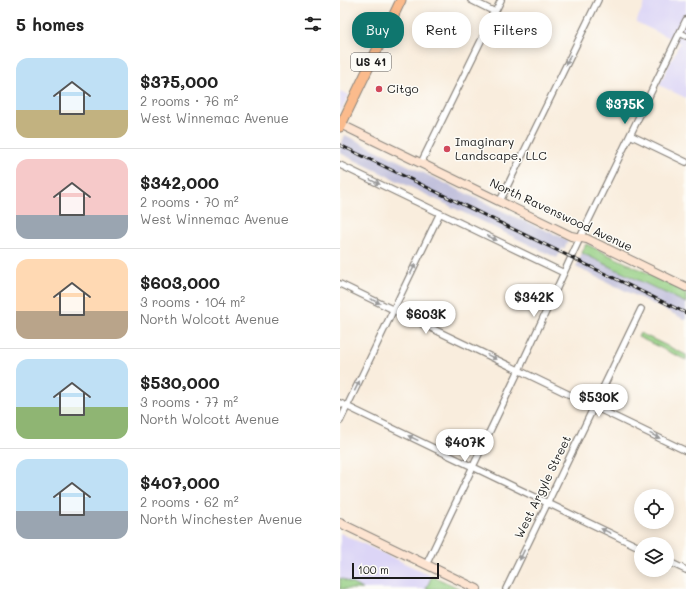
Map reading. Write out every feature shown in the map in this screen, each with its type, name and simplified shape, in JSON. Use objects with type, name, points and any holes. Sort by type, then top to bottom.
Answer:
[{"type":"main road","name":"US 41","points":[[340,125],[401,0]]},
{"type":"street","points":[[471,0],[495,12],[501,0]]},
{"type":"street","points":[[500,201],[598,0]]},
{"type":"street","points":[[426,564],[519,370],[580,238],[686,20]]},
{"type":"street","points":[[680,32],[686,36]]},
{"type":"street","points":[[421,163],[479,45]]},
{"type":"street","name":"North Ravenswood Avenue","points":[[340,125],[571,236],[587,239],[686,287]]},
{"type":"street","points":[[630,135],[686,162]]},
{"type":"street","points":[[340,165],[564,273]]},
{"type":"street","points":[[340,421],[440,213]]},
{"type":"street","points":[[340,284],[686,451]]},
{"type":"street","name":"West Argyle Street","points":[[506,589],[641,309]]},
{"type":"street","points":[[340,403],[634,545]]},
{"type":"street","points":[[340,523],[477,589]]},
{"type":"street","points":[[674,564],[686,570]]},
{"type":"shaded area","points":[[646,0],[686,0],[686,98],[659,85],[680,43],[636,22]]},
{"type":"shaded area","points":[[340,91],[349,95],[340,113]]},
{"type":"shaded area","points":[[345,135],[517,218],[568,240],[564,249],[562,248],[557,258],[340,153],[340,148]]},
{"type":"shaded area","points":[[582,253],[686,303],[686,320],[576,267]]},
{"type":"shaded area","points":[[340,533],[432,576],[426,589],[363,589],[340,578]]},
{"type":"green space","points":[[586,244],[686,291],[686,303],[582,253]]},
{"type":"green space","points":[[640,333],[686,355],[686,360],[638,337]]},
{"type":"green space","points":[[432,576],[461,589],[426,589]]},
{"type":"green space","points":[[340,578],[363,589],[340,589]]},
{"type":"railway","points":[[340,145],[686,313]]},
{"type":"place","name":"Citgo","points":[[379,89]]},
{"type":"place","name":"Imaginary Landscape, LLC","points":[[447,149]]}]
